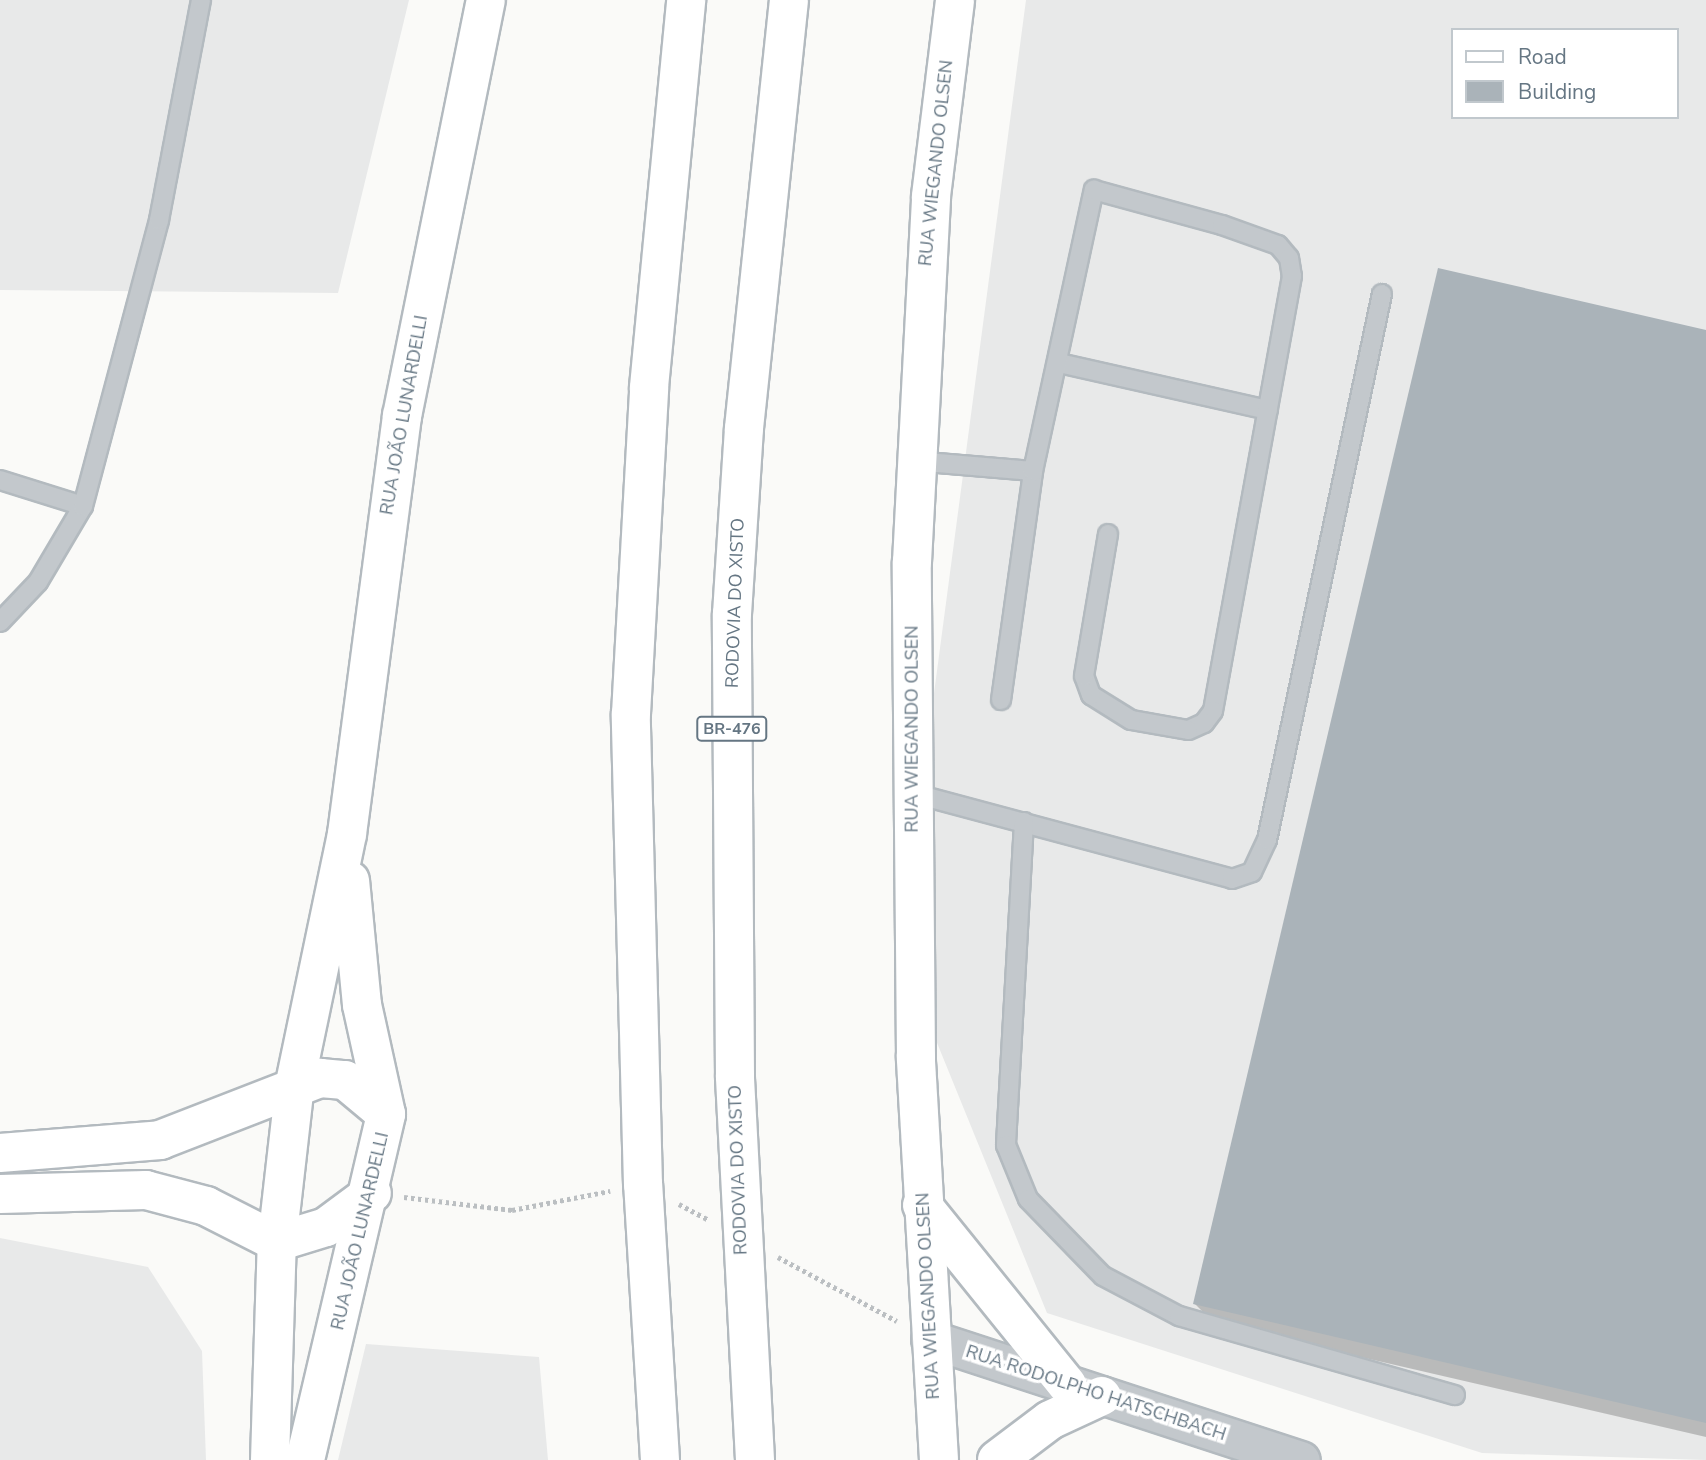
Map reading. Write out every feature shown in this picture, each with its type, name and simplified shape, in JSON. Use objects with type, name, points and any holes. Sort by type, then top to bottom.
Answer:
[{"type":"main road","name":"RUA JOÃO LUNARDELLI","points":[[270,1460],[277,1242],[295,1083],[348,834],[402,416],[486,0]]},
{"type":"main road","points":[[660,1460],[643,1185],[631,714],[649,387],[686,0]]},
{"type":"main road","name":"RODOVIA DO XISTO","points":[[755,1460],[741,1237],[732,614],[744,428],[789,0]]},
{"type":"main road","name":"RUA WIEGANDO OLSEN","points":[[939,1460],[922,1205],[911,792],[915,461],[930,196],[956,0]]},
{"type":"main road","name":"RUA JOÃO LUNARDELLI","points":[[305,1460],[372,1193],[386,1114],[358,974],[348,834]]},
{"type":"main road","points":[[0,1153],[160,1140],[295,1083],[345,1080],[386,1114]]},
{"type":"main road","points":[[0,1194],[156,1192],[206,1206],[277,1242],[326,1227],[372,1193]]},
{"type":"main road","points":[[922,1205],[1084,1390],[997,1460]]},
{"type":"street","name":"RUA RODOLPHO HATSCHBACH","points":[[930,1339],[1301,1460]]},
{"type":"lane","points":[[0,622],[38,582],[83,506],[159,220],[201,0]]},
{"type":"lane","points":[[1002,700],[1032,471],[1059,363],[1094,190],[1222,225],[1278,245],[1289,258],[1292,276],[1213,711],[1188,730],[1131,720],[1091,695],[1084,676],[1108,534]]},
{"type":"lane","points":[[911,792],[1232,879],[1252,872],[1267,840],[1382,295]]},
{"type":"lane","points":[[1059,363],[1268,410]]},
{"type":"lane","points":[[915,461],[1032,471]]},
{"type":"lane","points":[[0,480],[83,506]]},
{"type":"lane","points":[[1024,822],[1006,1145],[1028,1199],[1103,1276],[1179,1316],[1455,1395]]},
{"type":"path","points":[[372,1193],[512,1210],[643,1185],[930,1339]]},
{"type":"shaded area","points":[[0,0],[409,0],[338,293],[0,290]]},
{"type":"shaded area","points":[[1026,0],[1706,0],[1706,1460],[1482,1453],[1047,1313],[933,1033],[929,731]]},
{"type":"shaded area","points":[[0,1238],[148,1267],[202,1351],[206,1460],[0,1460]]},
{"type":"shaded area","points":[[366,1344],[539,1357],[548,1460],[338,1460]]},
{"type":"building","points":[[1438,268],[1706,330],[1706,1423],[1193,1304]]}]
